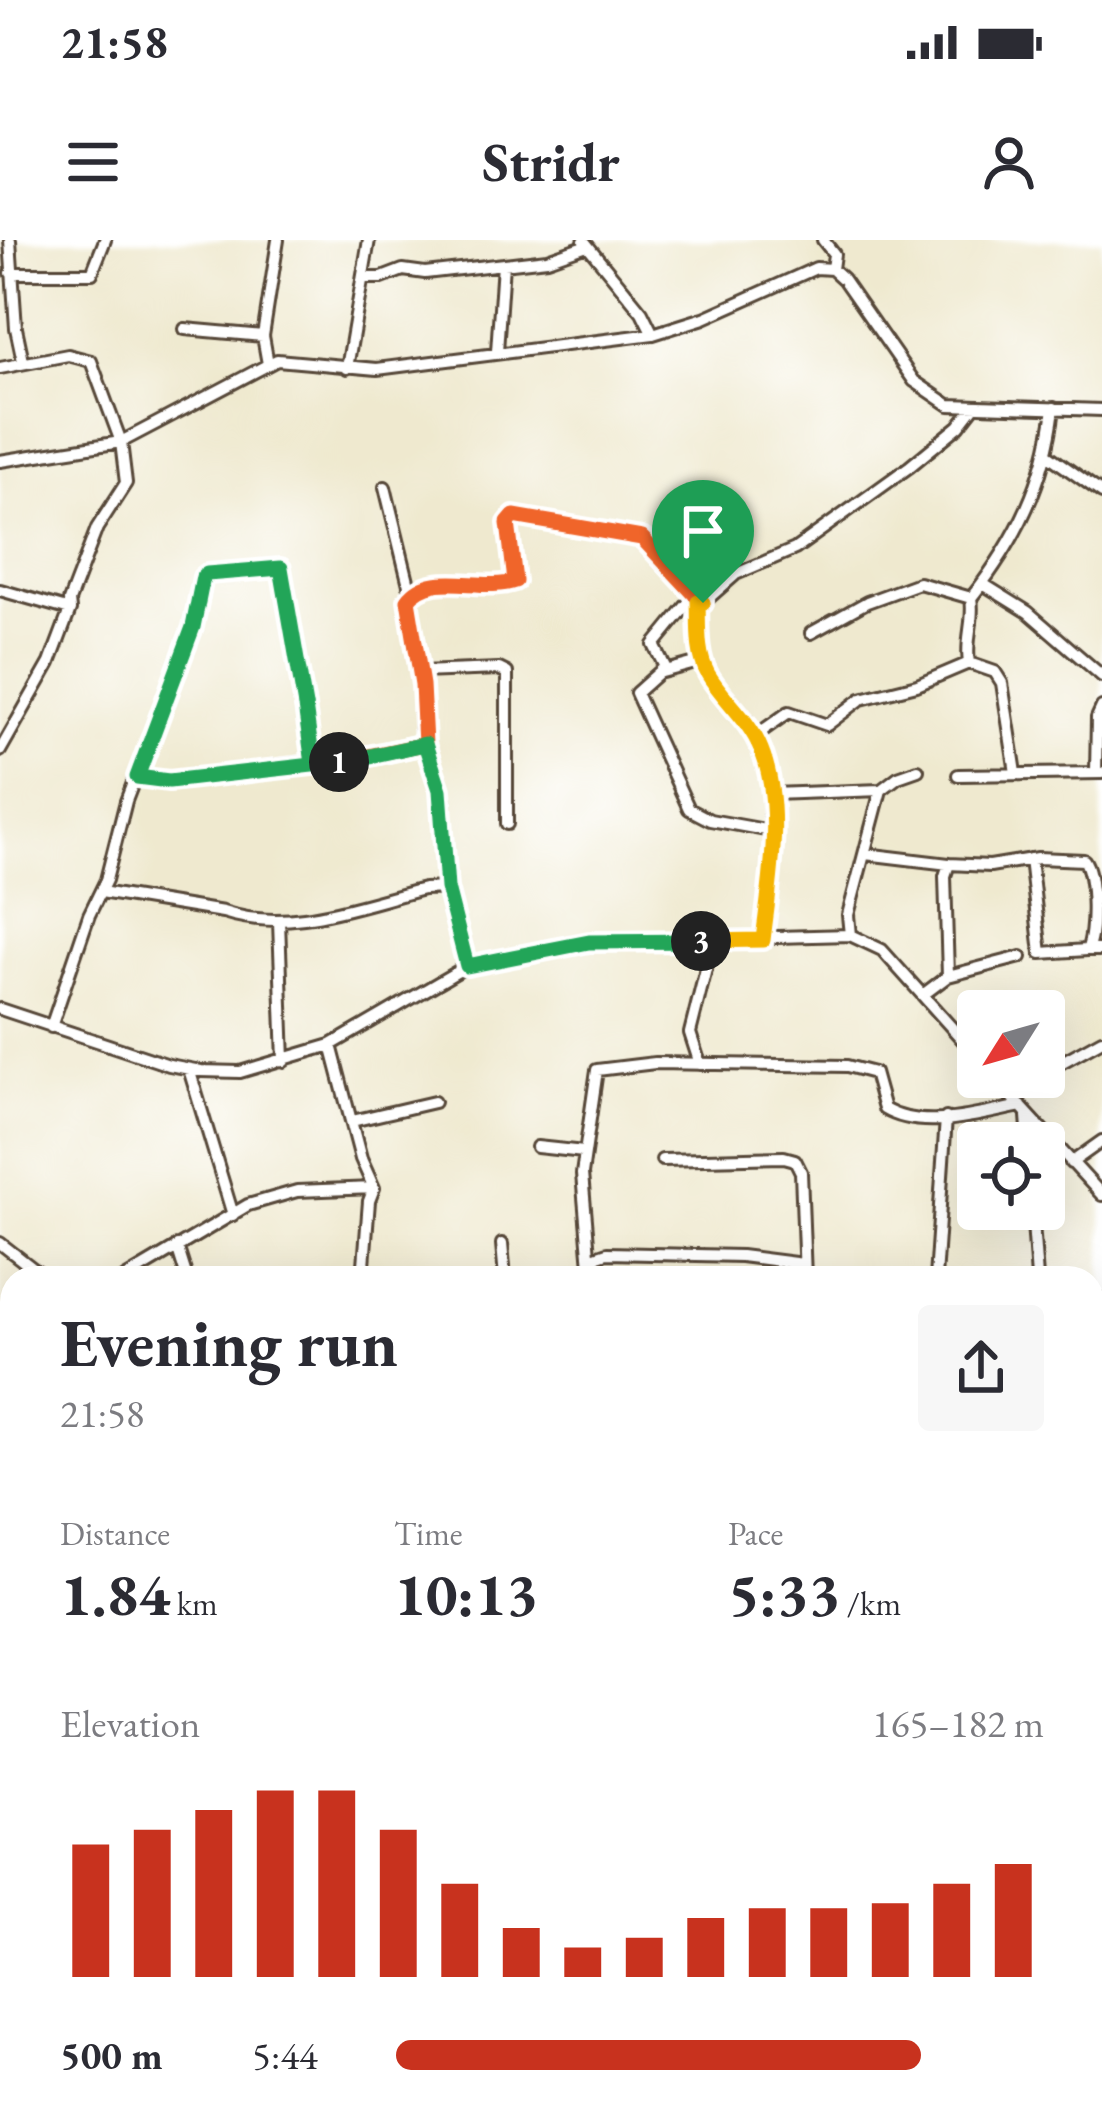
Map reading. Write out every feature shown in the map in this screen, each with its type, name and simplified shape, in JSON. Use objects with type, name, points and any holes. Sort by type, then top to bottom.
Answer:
[{"type":"street","points":[[10,240],[23,362]]},
{"type":"street","points":[[11,273],[92,273],[105,240]]},
{"type":"street","points":[[268,364],[263,336],[278,240]]},
{"type":"street","points":[[347,368],[369,240]]},
{"type":"street","points":[[823,240],[834,254],[832,269],[914,381],[949,405],[1102,410]]},
{"type":"street","points":[[365,278],[404,270],[425,273],[547,259],[585,242],[642,312],[653,334]]},
{"type":"street","points":[[497,351],[502,264]]},
{"type":"street","points":[[0,461],[121,442],[268,364],[286,360],[377,369],[653,334],[704,318],[816,268],[832,269]]},
{"type":"street","points":[[185,329],[263,336]]},
{"type":"street","points":[[0,368],[68,355],[91,362],[121,442],[126,482],[97,527],[50,663],[0,751]]},
{"type":"street","points":[[971,598],[1026,512],[1048,454],[1054,407]]},
{"type":"street","points":[[771,831],[710,820],[684,803],[636,693],[665,667],[654,645],[690,602],[701,602],[736,574],[795,549],[909,467],[959,426],[973,408]]},
{"type":"street","points":[[1048,454],[1102,493]]},
{"type":"street","points":[[385,487],[411,593],[408,605],[420,672],[425,744],[440,790],[447,888],[467,966]]},
{"type":"street","points":[[411,593],[429,585],[494,586],[515,581],[508,523],[514,516],[642,538],[701,602],[703,661],[755,736],[770,775],[773,856],[763,940]]},
{"type":"street","points":[[51,1027],[101,892],[126,802],[193,627],[203,577],[279,566],[313,764]]},
{"type":"street","points":[[811,633],[867,602],[919,584],[971,598]]},
{"type":"street","points":[[983,584],[1028,612],[1102,676]]},
{"type":"street","points":[[0,590],[70,610]]},
{"type":"street","points":[[969,662],[971,598]]},
{"type":"street","points":[[662,672],[703,661]]},
{"type":"street","points":[[755,736],[789,712],[827,725],[861,699],[917,685],[969,662],[995,672],[1002,683],[1016,773]]},
{"type":"street","points":[[420,672],[500,669],[508,674],[507,824]]},
{"type":"street","points":[[958,776],[1099,773],[1097,718],[1102,707]]},
{"type":"street","points":[[137,777],[169,781],[352,760],[425,744]]},
{"type":"street","points":[[850,935],[848,915],[881,790],[898,776],[918,770]]},
{"type":"street","points":[[772,794],[881,790]]},
{"type":"street","points":[[865,854],[990,866],[1030,859],[1102,860]]},
{"type":"street","points":[[1030,859],[1041,953],[1102,950]]},
{"type":"street","points":[[1084,860],[1092,873],[1093,935],[1087,950]]},
{"type":"street","points":[[948,976],[945,876],[949,864]]},
{"type":"street","points":[[101,892],[279,921],[447,888]]},
{"type":"street","points":[[279,921],[284,1060]]},
{"type":"street","points":[[0,1009],[189,1069],[240,1072],[331,1045],[467,966],[589,942],[850,935],[882,950],[957,1033]]},
{"type":"street","points":[[700,1064],[690,1033],[713,941]]},
{"type":"street","points":[[924,994],[948,976],[1021,957]]},
{"type":"street","points":[[1065,1060],[1102,1040]]},
{"type":"street","points":[[331,1045],[361,1159],[374,1188],[364,1266]]},
{"type":"street","points":[[592,1266],[584,1220],[584,1152],[598,1070],[656,1063],[847,1066],[874,1073],[884,1109],[891,1114],[946,1118],[1024,1111]]},
{"type":"street","points":[[189,1069],[233,1215]]},
{"type":"street","points":[[1012,1098],[1102,1195]]},
{"type":"street","points":[[352,1121],[434,1102]]},
{"type":"street","points":[[1024,1111],[1026,1122]]},
{"type":"street","points":[[936,1266],[946,1118]]},
{"type":"street","points":[[1071,1162],[1102,1142]]},
{"type":"street","points":[[537,1147],[584,1152]]},
{"type":"street","points":[[592,1258],[608,1253],[741,1256],[803,1264],[801,1172],[794,1160],[784,1156],[662,1160]]},
{"type":"street","points":[[144,1266],[248,1205],[297,1191],[374,1188]]},
{"type":"street","points":[[1034,1230],[1036,1266]]},
{"type":"street","points":[[0,1243],[30,1266]]},
{"type":"street","points":[[502,1244],[505,1266]]},
{"type":"street","points":[[177,1246],[183,1266]]},
{"type":"route","points":[[703,603],[642,538],[514,516],[508,523],[515,581],[494,586],[429,585],[411,593],[408,600],[422,685],[425,744],[321,765],[169,781],[137,777],[193,627],[203,577],[279,566],[313,764],[425,744],[440,790],[447,888],[467,966],[589,942],[763,940],[773,856],[770,775],[745,718],[703,661],[698,601],[703,603]]}]
